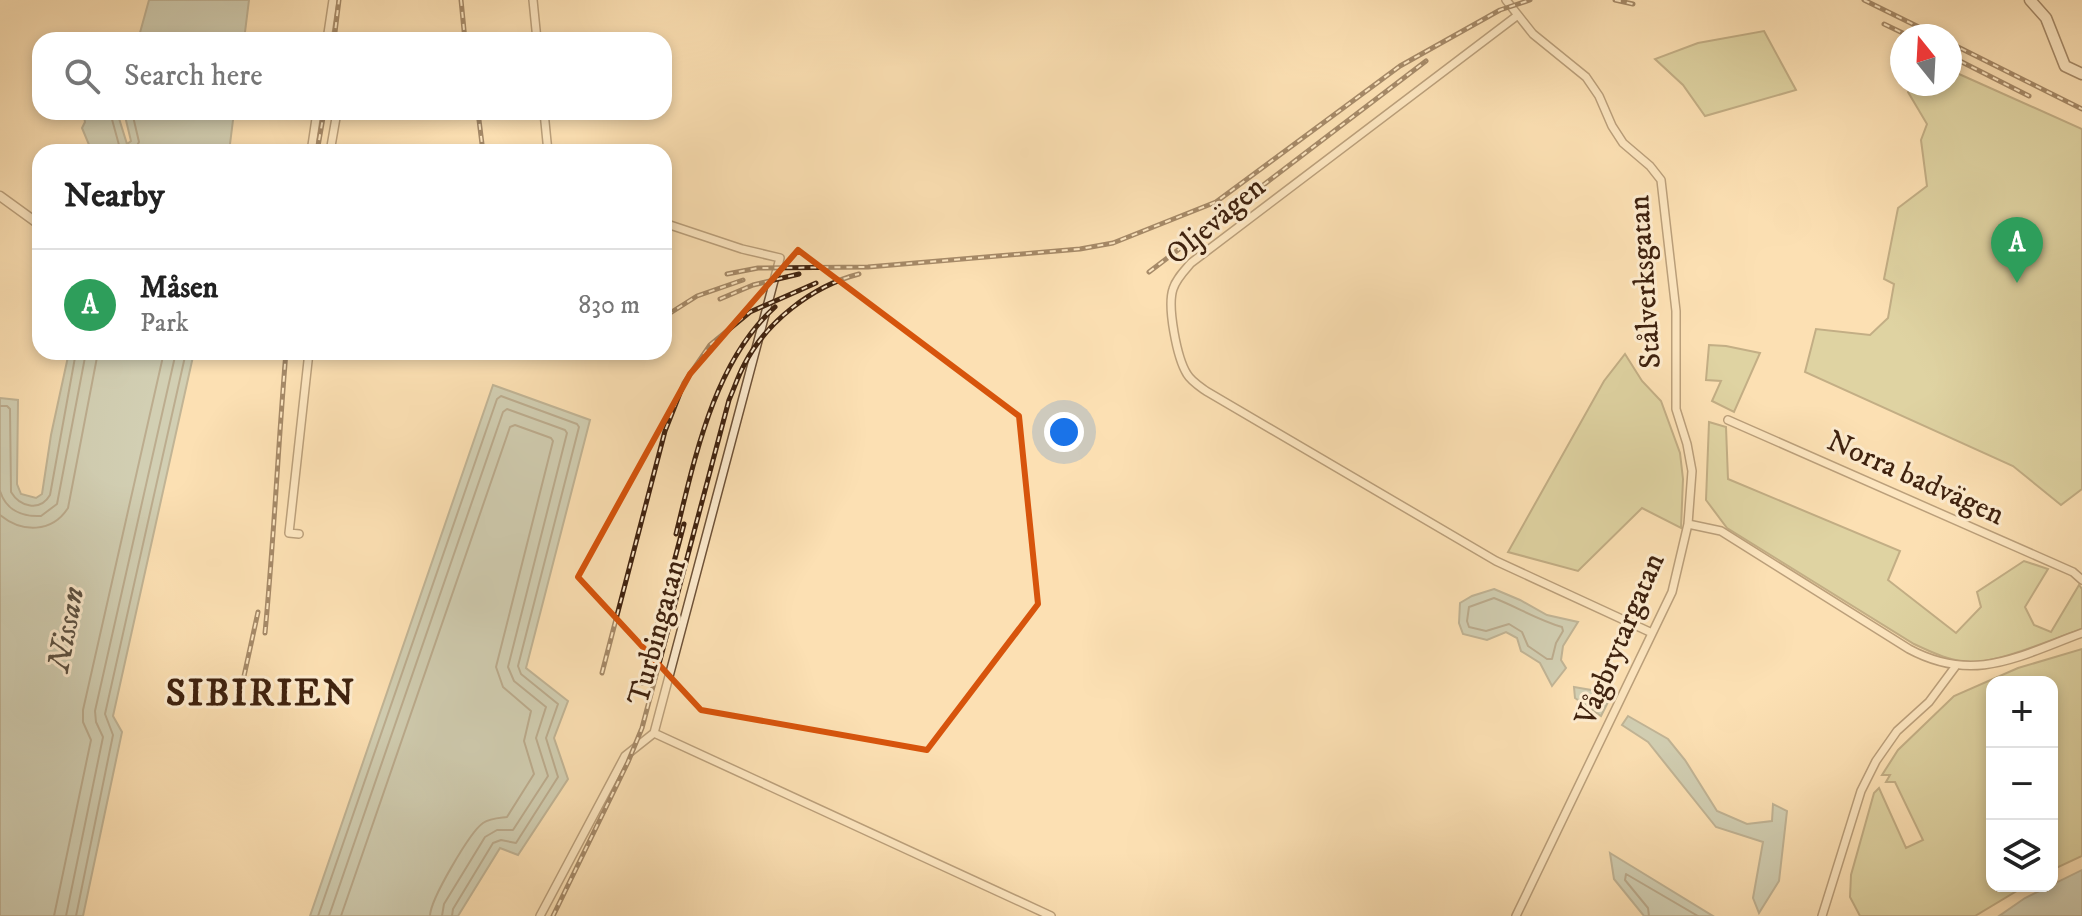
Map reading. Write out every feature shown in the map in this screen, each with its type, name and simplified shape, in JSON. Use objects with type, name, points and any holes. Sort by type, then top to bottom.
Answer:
[{"type":"main road","points":[[2030,0],[2046,18],[2065,66],[2082,74]]},
{"type":"street","points":[[328,32],[333,0]]},
{"type":"street","points":[[533,0],[536,32]]},
{"type":"street","name":"Stålverksgatan","points":[[1506,0],[1533,34],[1586,77],[1623,143],[1661,180],[1676,311],[1676,409],[1692,471],[1688,524]]},
{"type":"street","name":"Oljevägen","points":[[1518,15],[1200,256],[1177,279],[1170,304],[1183,366],[1192,380],[1227,403],[1496,561],[1652,633]]},
{"type":"street","points":[[312,144],[316,120]]},
{"type":"street","points":[[331,144],[336,120]]},
{"type":"street","points":[[545,120],[547,144]]},
{"type":"street","points":[[0,196],[32,219]]},
{"type":"street","name":"Turbingatan","points":[[672,226],[780,258],[654,733],[1051,916]]},
{"type":"street","points":[[286,543],[308,360]]},
{"type":"street","name":"Norra badvägen","points":[[1728,420],[2060,566],[2082,580]]},
{"type":"street","name":"Vågbrytargatan","points":[[1516,916],[1672,592],[1688,524],[1721,531],[1909,649],[1955,667]]},
{"type":"street","points":[[289,533],[299,534]]},
{"type":"street","points":[[1822,916],[1861,791],[1876,761],[1897,731],[1929,702],[1955,667],[1996,663],[2082,633]]},
{"type":"street","points":[[540,916],[625,756],[654,733]]},
{"type":"highlighted area","points":[[798,250],[1019,416],[1038,604],[927,750],[701,710],[578,577],[690,374]]},
{"type":"green space","points":[[1764,31],[1796,90],[1705,116],[1683,85],[1655,59],[1698,43]]},
{"type":"green space","points":[[1962,75],[2082,129],[2082,489],[2061,505],[2013,466],[1805,372],[1816,329],[1870,335],[1888,318],[1894,284],[1884,279],[1898,208],[1927,186],[1921,140],[1927,124],[1910,96],[1962,96]]},
{"type":"green space","points":[[1709,345],[1760,353],[1734,412],[1712,401],[1721,381],[1706,380]]},
{"type":"green space","points":[[1625,354],[1642,381],[1661,401],[1680,453],[1683,479],[1681,528],[1642,508],[1578,571],[1508,552],[1604,381]]},
{"type":"green space","points":[[1709,422],[1726,427],[1728,479],[1900,551],[1888,580],[1956,633],[1981,607],[1977,592],[2024,561],[2048,569],[2025,607],[2034,625],[2051,632],[2079,585],[2082,589],[2082,629],[1986,661],[1950,659],[1914,644],[1727,528],[1706,500]]},
{"type":"green space","points":[[2082,649],[2082,856],[2058,867],[2058,676],[2000,676]]},
{"type":"green space","points":[[1986,682],[1986,892],[2015,892],[1975,916],[1860,916],[1850,897],[1851,875],[1874,793],[1879,788],[1906,848],[1923,840],[1895,782],[1886,782],[1890,775],[1882,775],[1898,750],[1954,696]]},
{"type":"water","points":[[149,0],[249,0],[245,32],[140,32]]},
{"type":"water","points":[[120,120],[127,144],[89,144],[82,128],[85,122]]},
{"type":"water","points":[[126,120],[233,120],[230,144],[127,144],[131,141]]},
{"type":"water","name":"Nissan","points":[[67,360],[192,360],[113,716],[122,732],[83,916],[0,916],[0,398],[18,400],[17,484],[21,494],[36,498],[42,494]]},
{"type":"water","points":[[493,385],[590,420],[526,668],[568,701],[554,738],[568,779],[518,855],[500,848],[458,916],[310,916]]},
{"type":"water","points":[[1494,589],[1547,615],[1578,622],[1563,646],[1561,660],[1566,668],[1552,686],[1540,663],[1521,651],[1517,638],[1506,632],[1487,640],[1463,634],[1459,623],[1460,603]]},
{"type":"water","points":[[1574,687],[1597,691],[1609,700],[1601,716],[1575,698]]},
{"type":"water","points":[[1628,716],[1668,739],[1717,811],[1747,824],[1772,821],[1773,804],[1787,811],[1779,881],[1759,913],[1753,898],[1763,842],[1716,827],[1648,742],[1622,725]]},
{"type":"water","points":[[1610,853],[1713,916],[1644,916],[1614,879]]},
{"type":"water","points":[[2082,870],[2082,916],[1999,916],[2037,892],[2058,892],[2058,882]]},
{"type":"railway","points":[[335,32],[339,0]]},
{"type":"railway","points":[[461,0],[464,32]]},
{"type":"railway","points":[[727,274],[758,268],[868,267],[1080,249],[1113,243],[1216,202],[1400,66],[1500,10],[1530,0]]},
{"type":"railway","points":[[1615,0],[1633,4]]},
{"type":"railway","points":[[1864,0],[1913,24]]},
{"type":"railway","points":[[1884,24],[1890,27]]},
{"type":"railway","points":[[1962,49],[2082,109]]},
{"type":"railway","points":[[1149,272],[1426,61]]},
{"type":"railway","points":[[1962,62],[2029,96]]},
{"type":"railway","points":[[318,144],[323,120]]},
{"type":"railway","points":[[479,120],[482,144]]},
{"type":"railway","points":[[720,299],[753,285],[799,274]]},
{"type":"railway","points":[[553,916],[642,728],[729,400],[742,369],[765,334],[792,308],[824,287],[859,274]]},
{"type":"railway","points":[[672,312],[697,296],[743,280]]},
{"type":"railway","points":[[602,673],[665,431],[684,383],[710,345],[750,312],[816,283]]},
{"type":"railway","points":[[676,534],[700,443],[722,383],[754,329],[775,307]]},
{"type":"railway","points":[[265,633],[285,360]]},
{"type":"railway","points":[[642,683],[684,524]]},
{"type":"railway","points":[[239,699],[258,612]]},
{"type":"place","name":"Måsen","points":[[2017,283]]},
{"type":"district","name":"SIBIRIEN","points":[[261,692]]}]
